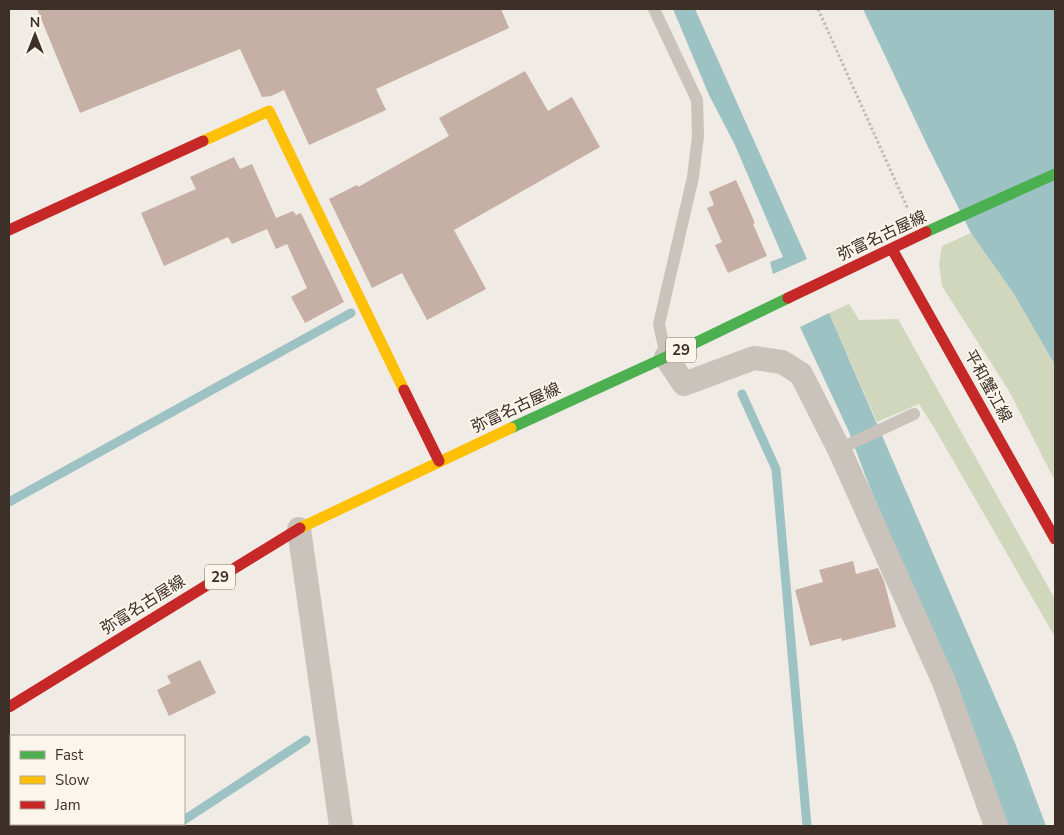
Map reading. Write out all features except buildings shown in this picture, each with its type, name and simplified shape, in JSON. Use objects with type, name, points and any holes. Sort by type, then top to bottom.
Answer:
[{"type":"main road","points":[[9,230],[268,112],[439,461]]},
{"type":"main road","name":"弥富名古屋線","points":[[9,707],[299,529],[439,461],[666,357],[920,235],[1055,174]]},
{"type":"main road","name":"平和蟹江線","points":[[892,249],[1055,539]]},
{"type":"street","points":[[666,357],[684,384],[754,358],[782,362],[801,374],[843,447],[944,682],[996,826]]},
{"type":"street","points":[[299,529],[341,826]]},
{"type":"lane","points":[[654,9],[697,100],[698,127],[693,177],[659,324],[666,357]]},
{"type":"lane","points":[[843,447],[914,414]]},
{"type":"path","points":[[818,9],[920,235]]},
{"type":"green space","points":[[971,233],[1014,294],[1055,365],[1055,481],[1009,391],[942,286],[939,264],[942,246]]},
{"type":"green space","points":[[849,304],[859,320],[898,319],[1055,599],[1055,637],[919,404],[877,422],[829,313]]},
{"type":"water","points":[[673,9],[695,9],[807,259],[773,274],[770,262],[783,257],[734,143],[709,95]]},
{"type":"water","points":[[863,9],[1055,9],[1055,365],[1014,294],[971,233]]},
{"type":"water","points":[[829,313],[1015,743],[1046,826],[1008,826],[959,694],[870,488],[849,432],[800,327]]},
{"type":"waterway","points":[[9,502],[351,313]]},
{"type":"waterway","points":[[742,394],[776,469],[807,826]]},
{"type":"waterway","points":[[185,819],[306,740]]},
{"type":"traffic: fast","points":[[926,232],[1055,174]]},
{"type":"traffic: fast","points":[[511,428],[666,357],[788,298]]},
{"type":"traffic: slow","points":[[203,141],[269,111],[404,390]]},
{"type":"traffic: slow","points":[[300,528],[511,428]]},
{"type":"traffic: jam","points":[[9,230],[203,141]]},
{"type":"traffic: jam","points":[[788,298],[926,232]]},
{"type":"traffic: jam","points":[[892,249],[1055,539]]},
{"type":"traffic: jam","points":[[404,390],[439,461]]},
{"type":"traffic: jam","points":[[9,707],[300,528]]}]
